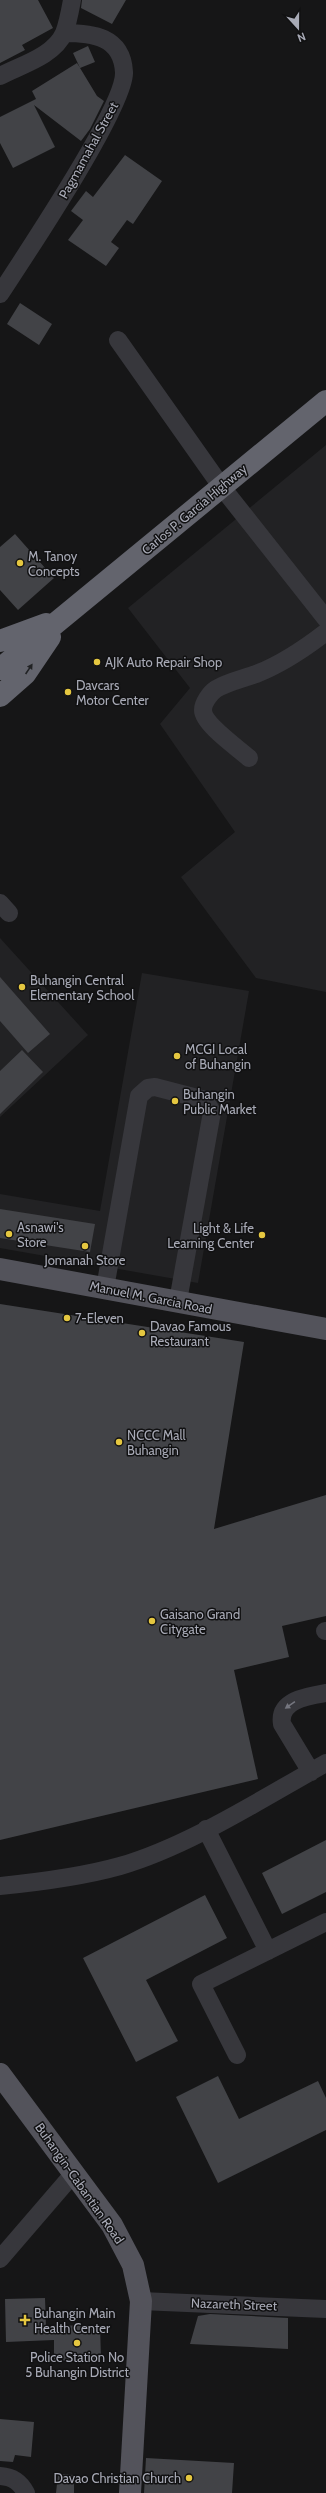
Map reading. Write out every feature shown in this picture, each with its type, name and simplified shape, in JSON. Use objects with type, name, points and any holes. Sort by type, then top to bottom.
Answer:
[{"type":"highway","name":"Carlos P. Garcia Highway","points":[[0,670],[221,486],[326,401]]},
{"type":"highway","name":"Carlos P. Garcia Highway","points":[[0,641],[62,618]]},
{"type":"highway","name":"Carlos P. Garcia Highway","points":[[0,696],[26,674],[62,618]]},
{"type":"main road","name":"Manuel M. Garcia Road","points":[[0,1269],[326,1329]]},
{"type":"main road","name":"Buhangin-Cabantian Road","points":[[4,2086],[74,2173],[123,2243],[133,2265],[141,2301],[130,2493]]},
{"type":"street","points":[[0,76],[50,50],[64,34],[72,0]]},
{"type":"street","name":"Pagmamahal Street","points":[[0,294],[78,168],[121,89],[124,73],[122,58],[116,48],[96,35],[64,34]]},
{"type":"street","points":[[118,340],[221,486],[326,618]]},
{"type":"street","points":[[249,758],[207,719],[203,710],[206,700],[214,690],[280,664],[302,651],[326,632]]},
{"type":"street","points":[[105,1288],[139,1096],[148,1088],[155,1086],[205,1100],[212,1112],[178,1301]]},
{"type":"street","points":[[0,1886],[43,1881],[120,1866],[155,1853],[206,1829],[318,1768],[282,1724],[281,1716],[284,1709],[292,1703],[307,1696],[326,1693]]},
{"type":"street","points":[[206,1829],[268,1951]]},
{"type":"street","points":[[237,2055],[201,1984],[326,1922]]},
{"type":"street","points":[[0,2259],[74,2173]]},
{"type":"street","name":"Nazareth Street","points":[[141,2301],[326,2309]]},
{"type":"street","points":[[0,2476],[14,2479],[24,2489]]},
{"type":"shaded area","points":[[326,445],[326,992],[256,978],[181,877],[235,832],[160,724],[190,688],[128,608]]},
{"type":"shaded area","name":"Buhangin Central Elementary School","points":[[0,938],[88,1035],[0,1117]]},
{"type":"shaded area","name":"Buhangin Public Market","points":[[142,973],[249,991],[198,1283],[0,1248],[0,1194],[100,1211]]},
{"type":"building","points":[[0,0],[38,0],[53,28],[22,45],[25,50],[0,63]]},
{"type":"building","points":[[82,0],[126,0],[112,24],[81,8]]},
{"type":"building","points":[[88,46],[95,62],[80,68],[73,53]]},
{"type":"building","points":[[77,63],[97,96],[104,101],[90,129],[81,141],[34,105],[55,147],[13,168],[0,143],[0,117],[36,99],[32,91]]},
{"type":"building","points":[[125,155],[162,181],[133,224],[127,220],[111,242],[119,248],[106,266],[68,240],[83,220],[71,211],[86,191],[93,197]]},
{"type":"building","points":[[20,303],[52,324],[39,345],[7,324]]},
{"type":"building","name":"M. Tanoy Concepts","points":[[15,534],[54,578],[18,610],[0,590],[0,547]]},
{"type":"building","points":[[0,977],[50,1034],[28,1053],[0,1021]]},
{"type":"building","points":[[22,1050],[43,1072],[0,1114],[0,1071]]},
{"type":"building","points":[[0,1209],[95,1224],[90,1252],[0,1238]]},
{"type":"building","name":"Gaisano Grand Citygate","points":[[0,1304],[244,1342],[214,1529],[326,1495],[326,1616],[282,1626],[289,1657],[234,1670],[258,1779],[0,1840]]},
{"type":"building","points":[[326,1840],[326,1892],[282,1914],[262,1873]]},
{"type":"building","points":[[205,1895],[227,1938],[146,1980],[178,2041],[136,2062],[83,1958]]},
{"type":"building","points":[[218,2076],[239,2119],[318,2081],[326,2098],[326,2130],[218,2183],[176,2097]]},
{"type":"building","points":[[45,2298],[46,2326],[100,2325],[101,2359],[54,2361],[54,2340],[6,2342],[5,2299]]},
{"type":"building","points":[[210,2314],[288,2318],[288,2349],[190,2344],[198,2316]]},
{"type":"building","points":[[0,2419],[34,2422],[31,2457],[15,2455],[13,2462],[0,2461]]},
{"type":"building","name":"Davao Christian Church","points":[[146,2458],[234,2463],[232,2493],[144,2493]]},
{"type":"building","points":[[58,2474],[74,2475],[74,2493],[56,2493]]},
{"type":"place","name":"M. Tanoy Concepts","points":[[20,563]]},
{"type":"place","name":"AJK Auto Repair Shop","points":[[97,662]]},
{"type":"place","name":"Davcars Motor Center","points":[[68,692]]},
{"type":"place","name":"Buhangin Central Elementary School","points":[[22,987]]},
{"type":"place","name":"MCGI Local of Buhangin","points":[[177,1056]]},
{"type":"place","name":"Buhangin Public Market","points":[[175,1101]]},
{"type":"place","name":"Asnawi's Store","points":[[9,1234]]},
{"type":"place","name":"Light & Life Learning Center","points":[[262,1235]]},
{"type":"place","name":"Jomanah Store","points":[[85,1246]]},
{"type":"place","name":"7-Eleven","points":[[67,1318]]},
{"type":"place","name":"Davao Famous Restaurant","points":[[142,1333]]},
{"type":"place","name":"NCCC Mall Buhangin","points":[[119,1442]]},
{"type":"place","name":"Gaisano Grand Citygate","points":[[152,1621]]},
{"type":"place","name":"Buhangin Main Health Center","points":[[25,2320]]},
{"type":"place","name":"Police Station No 5 Buhangin District","points":[[77,2343]]},
{"type":"place","name":"Davao Christian Church","points":[[189,2478]]}]
